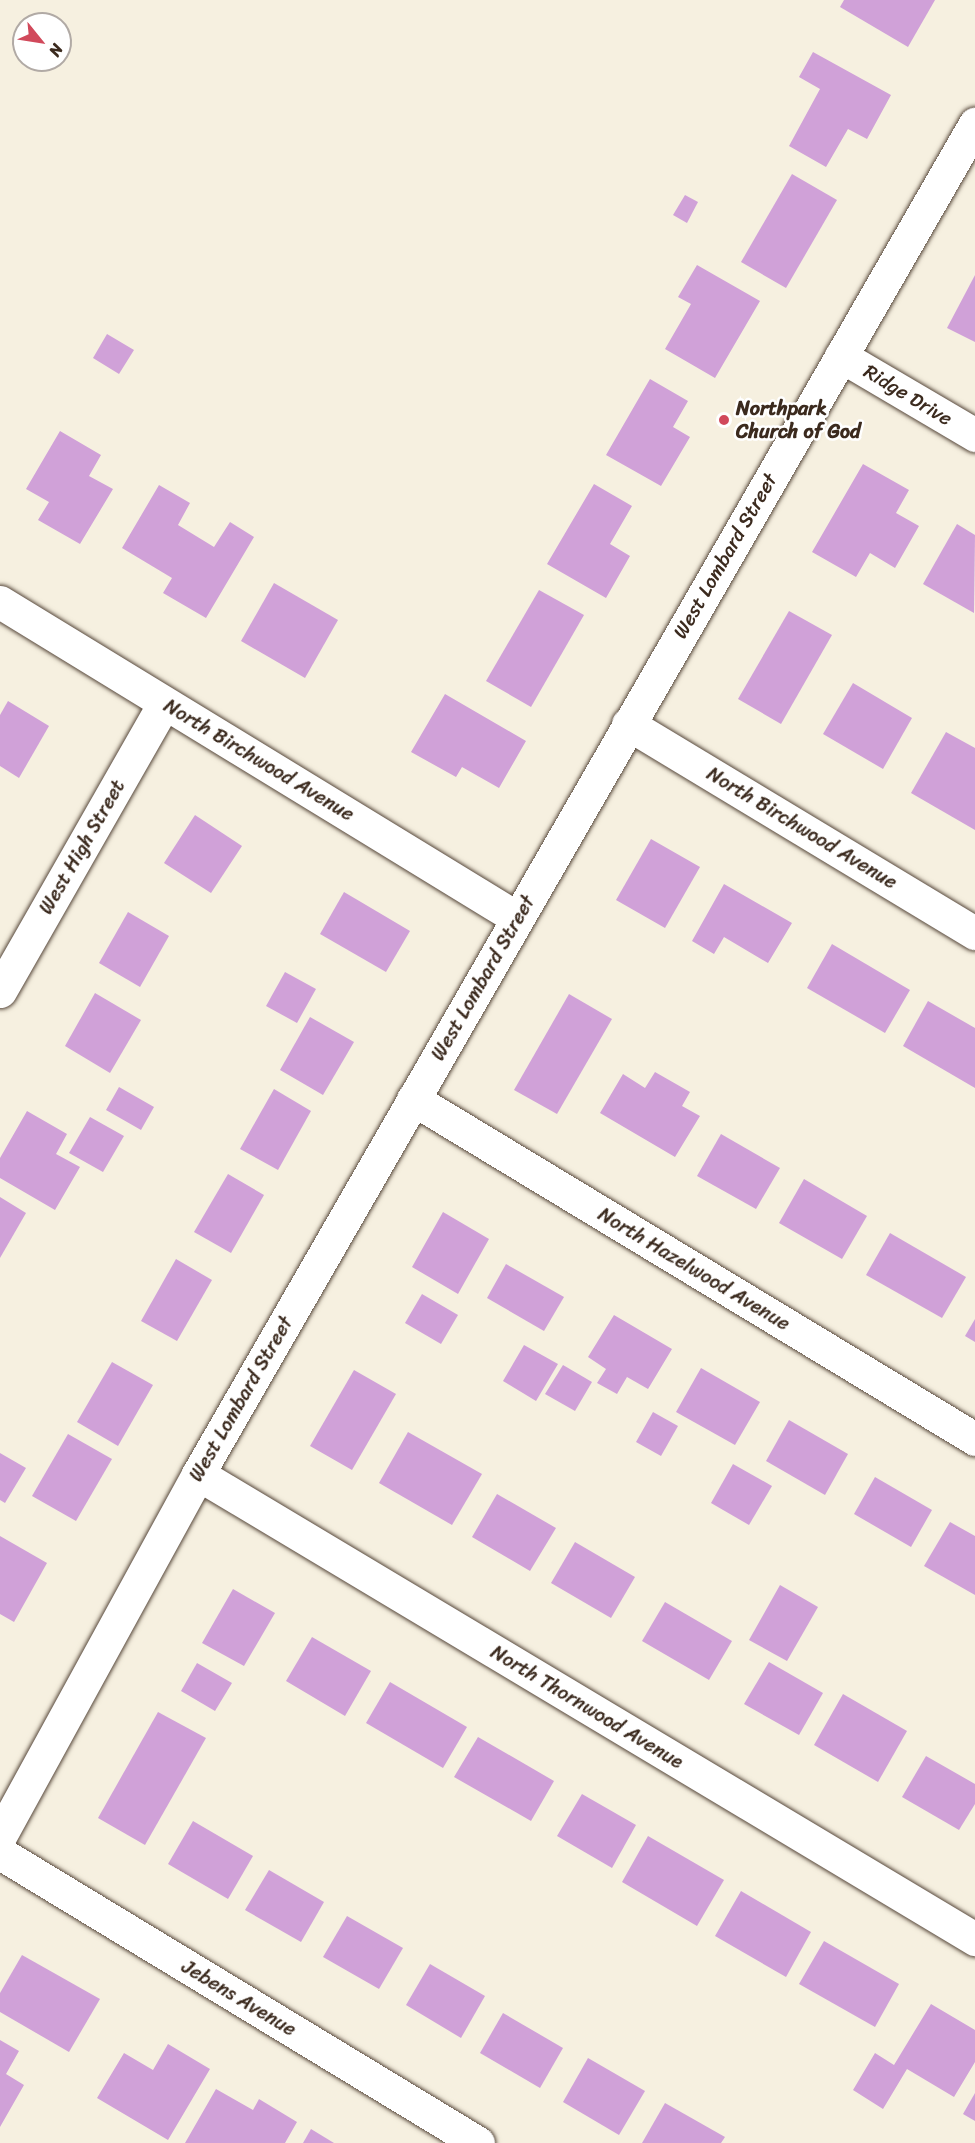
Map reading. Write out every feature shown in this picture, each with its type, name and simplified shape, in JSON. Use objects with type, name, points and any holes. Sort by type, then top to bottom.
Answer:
[{"type":"street","name":"West Lombard Street","points":[[0,1836],[198,1474],[975,124]]},
{"type":"street","name":"Ridge Drive","points":[[841,356],[975,435]]},
{"type":"street","name":"North Birchwood Avenue","points":[[0,602],[517,918]]},
{"type":"street","name":"West High Street","points":[[0,991],[164,703]]},
{"type":"street","name":"North Birchwood Avenue","points":[[628,724],[975,933]]},
{"type":"street","name":"North Hazelwood Avenue","points":[[413,1099],[975,1439]]},
{"type":"street","name":"North Thornwood Avenue","points":[[198,1474],[975,1939]]},
{"type":"street","name":"Jebens Avenue","points":[[0,1854],[478,2143]]},
{"type":"building","points":[[844,0],[935,0],[908,47],[840,7]]},
{"type":"building","points":[[813,52],[891,95],[867,139],[848,129],[826,167],[789,146],[820,89],[799,77]]},
{"type":"building","points":[[792,174],[837,200],[786,288],[741,262]]},
{"type":"building","points":[[685,195],[698,202],[687,223],[673,215]]},
{"type":"building","points":[[697,265],[760,301],[715,378],[665,349],[691,304],[678,297]]},
{"type":"building","points":[[975,275],[975,342],[947,328]]},
{"type":"building","points":[[107,334],[134,350],[119,374],[93,358]]},
{"type":"building","points":[[650,379],[688,401],[673,427],[690,437],[661,486],[606,455]]},
{"type":"building","points":[[60,431],[101,455],[89,476],[113,489],[80,544],[38,520],[49,502],[26,489]]},
{"type":"building","points":[[863,464],[909,490],[896,513],[919,526],[895,568],[870,553],[856,577],[812,552]]},
{"type":"building","points":[[594,484],[632,506],[610,544],[630,556],[606,598],[547,564]]},
{"type":"building","points":[[159,485],[190,503],[178,525],[214,547],[230,522],[254,537],[206,618],[163,593],[172,578],[122,548]]},
{"type":"building","points":[[957,524],[975,535],[974,613],[923,584]]},
{"type":"building","points":[[274,583],[338,620],[305,678],[241,641]]},
{"type":"building","points":[[539,590],[584,615],[531,707],[486,681]]},
{"type":"building","points":[[789,611],[832,635],[781,724],[738,699]]},
{"type":"building","points":[[853,683],[912,718],[883,769],[823,734]]},
{"type":"building","points":[[445,694],[526,741],[499,788],[462,767],[456,777],[411,752]]},
{"type":"building","points":[[8,701],[49,726],[19,778],[0,766],[0,715]]},
{"type":"building","points":[[946,732],[975,748],[975,830],[911,793]]},
{"type":"building","points":[[195,815],[242,846],[211,893],[164,863]]},
{"type":"building","points":[[651,839],[700,867],[665,928],[616,900]]},
{"type":"building","points":[[724,884],[792,923],[768,963],[724,937],[714,954],[692,941]]},
{"type":"building","points":[[344,892],[410,931],[386,972],[320,934]]},
{"type":"building","points":[[128,912],[169,936],[140,987],[99,963]]},
{"type":"building","points":[[832,944],[910,990],[885,1033],[807,988]]},
{"type":"building","points":[[285,972],[316,989],[297,1023],[266,1006]]},
{"type":"building","points":[[95,993],[141,1020],[110,1073],[65,1046]]},
{"type":"building","points":[[569,994],[612,1019],[557,1114],[514,1090]]},
{"type":"building","points":[[928,1001],[975,1028],[975,1088],[903,1046]]},
{"type":"building","points":[[310,1017],[354,1042],[323,1095],[280,1070]]},
{"type":"building","points":[[655,1072],[690,1092],[682,1106],[700,1116],[675,1157],[600,1113],[623,1074],[645,1088]]},
{"type":"building","points":[[119,1087],[154,1107],[141,1130],[106,1110]]},
{"type":"building","points":[[274,1089],[311,1111],[278,1170],[240,1149]]},
{"type":"building","points":[[27,1111],[67,1134],[56,1154],[80,1167],[55,1210],[0,1178],[0,1158]]},
{"type":"building","points":[[90,1117],[124,1136],[103,1172],[69,1153]]},
{"type":"building","points":[[721,1134],[780,1168],[756,1209],[697,1176]]},
{"type":"building","points":[[228,1174],[264,1195],[231,1253],[194,1232]]},
{"type":"building","points":[[804,1179],[867,1216],[842,1259],[779,1223]]},
{"type":"building","points":[[0,1197],[26,1213],[0,1258]]},
{"type":"building","points":[[443,1212],[489,1239],[458,1294],[412,1267]]},
{"type":"building","points":[[890,1233],[966,1277],[942,1318],[866,1275]]},
{"type":"building","points":[[176,1259],[212,1280],[177,1341],[141,1321]]},
{"type":"building","points":[[506,1264],[564,1297],[544,1331],[487,1298]]},
{"type":"building","points":[[422,1294],[458,1315],[441,1344],[405,1323]]},
{"type":"building","points":[[614,1315],[672,1349],[648,1389],[627,1377],[617,1394],[597,1383],[606,1369],[588,1357]]},
{"type":"building","points":[[975,1319],[975,1342],[965,1336]]},
{"type":"building","points":[[524,1345],[558,1364],[536,1401],[503,1381]]},
{"type":"building","points":[[112,1362],[153,1385],[118,1446],[77,1422]]},
{"type":"building","points":[[563,1365],[592,1382],[575,1411],[545,1394]]},
{"type":"building","points":[[701,1368],[760,1402],[735,1445],[676,1412]]},
{"type":"building","points":[[354,1370],[396,1394],[352,1470],[310,1446]]},
{"type":"building","points":[[653,1412],[678,1426],[661,1456],[636,1442]]},
{"type":"building","points":[[789,1420],[848,1454],[825,1495],[766,1461]]},
{"type":"building","points":[[408,1432],[482,1474],[452,1525],[379,1483]]},
{"type":"building","points":[[68,1434],[112,1459],[76,1521],[32,1496]]},
{"type":"building","points":[[0,1453],[26,1468],[5,1503],[0,1500]]},
{"type":"building","points":[[733,1464],[772,1486],[749,1525],[711,1503]]},
{"type":"building","points":[[875,1477],[932,1510],[911,1547],[854,1514]]},
{"type":"building","points":[[497,1494],[556,1528],[530,1571],[472,1537]]},
{"type":"building","points":[[950,1522],[975,1536],[975,1595],[924,1566]]},
{"type":"building","points":[[0,1536],[47,1563],[14,1622],[0,1614]]},
{"type":"building","points":[[575,1542],[635,1577],[611,1618],[551,1583]]},
{"type":"building","points":[[780,1585],[818,1607],[787,1661],[749,1640]]},
{"type":"building","points":[[233,1589],[275,1613],[244,1666],[202,1643]]},
{"type":"building","points":[[665,1602],[732,1641],[709,1680],[642,1641]]},
{"type":"building","points":[[312,1637],[371,1671],[345,1716],[286,1681]]},
{"type":"building","points":[[769,1662],[823,1693],[799,1735],[744,1704]]},
{"type":"building","points":[[197,1663],[232,1683],[215,1711],[181,1691]]},
{"type":"building","points":[[390,1682],[467,1727],[443,1768],[366,1723]]},
{"type":"building","points":[[843,1694],[907,1731],[878,1782],[814,1745]]},
{"type":"building","points":[[158,1712],[206,1738],[145,1845],[98,1818]]},
{"type":"building","points":[[478,1737],[554,1781],[531,1821],[454,1777]]},
{"type":"building","points":[[926,1756],[975,1784],[975,1804],[959,1830],[902,1797]]},
{"type":"building","points":[[582,1794],[636,1825],[612,1868],[557,1836]]},
{"type":"building","points":[[193,1821],[253,1856],[228,1899],[168,1864]]},
{"type":"building","points":[[648,1836],[724,1880],[697,1926],[622,1882]]},
{"type":"building","points":[[269,1870],[324,1902],[301,1942],[245,1910]]},
{"type":"building","points":[[741,1891],[811,1932],[786,1977],[715,1936]]},
{"type":"building","points":[[347,1916],[403,1948],[379,1989],[323,1957]]},
{"type":"building","points":[[824,1941],[899,1984],[875,2027],[799,1984]]},
{"type":"building","points":[[22,1955],[100,1999],[69,2052],[0,2012],[0,1993]]},
{"type":"building","points":[[430,1964],[485,1996],[461,2038],[406,2005]]},
{"type":"building","points":[[931,2004],[975,2030],[975,2062],[954,2097],[907,2069],[883,2109],[853,2090],[875,2053],[894,2065]]},
{"type":"building","points":[[503,2013],[563,2048],[540,2088],[480,2053]]},
{"type":"building","points":[[0,2040],[19,2051],[6,2074],[24,2085],[0,2127]]},
{"type":"building","points":[[168,2044],[210,2069],[168,2140],[97,2098],[124,2053],[153,2070]]},
{"type":"building","points":[[588,2058],[645,2091],[619,2135],[563,2102]]},
{"type":"building","points":[[216,2089],[253,2110],[259,2099],[297,2122],[285,2143],[185,2143]]},
{"type":"building","points":[[975,2093],[975,2121],[963,2114]]},
{"type":"building","points":[[665,2103],[725,2137],[721,2143],[642,2143]]},
{"type":"building","points":[[311,2129],[334,2143],[303,2143]]},
{"type":"place","name":"Northpark Church of God","points":[[724,420]]}]
